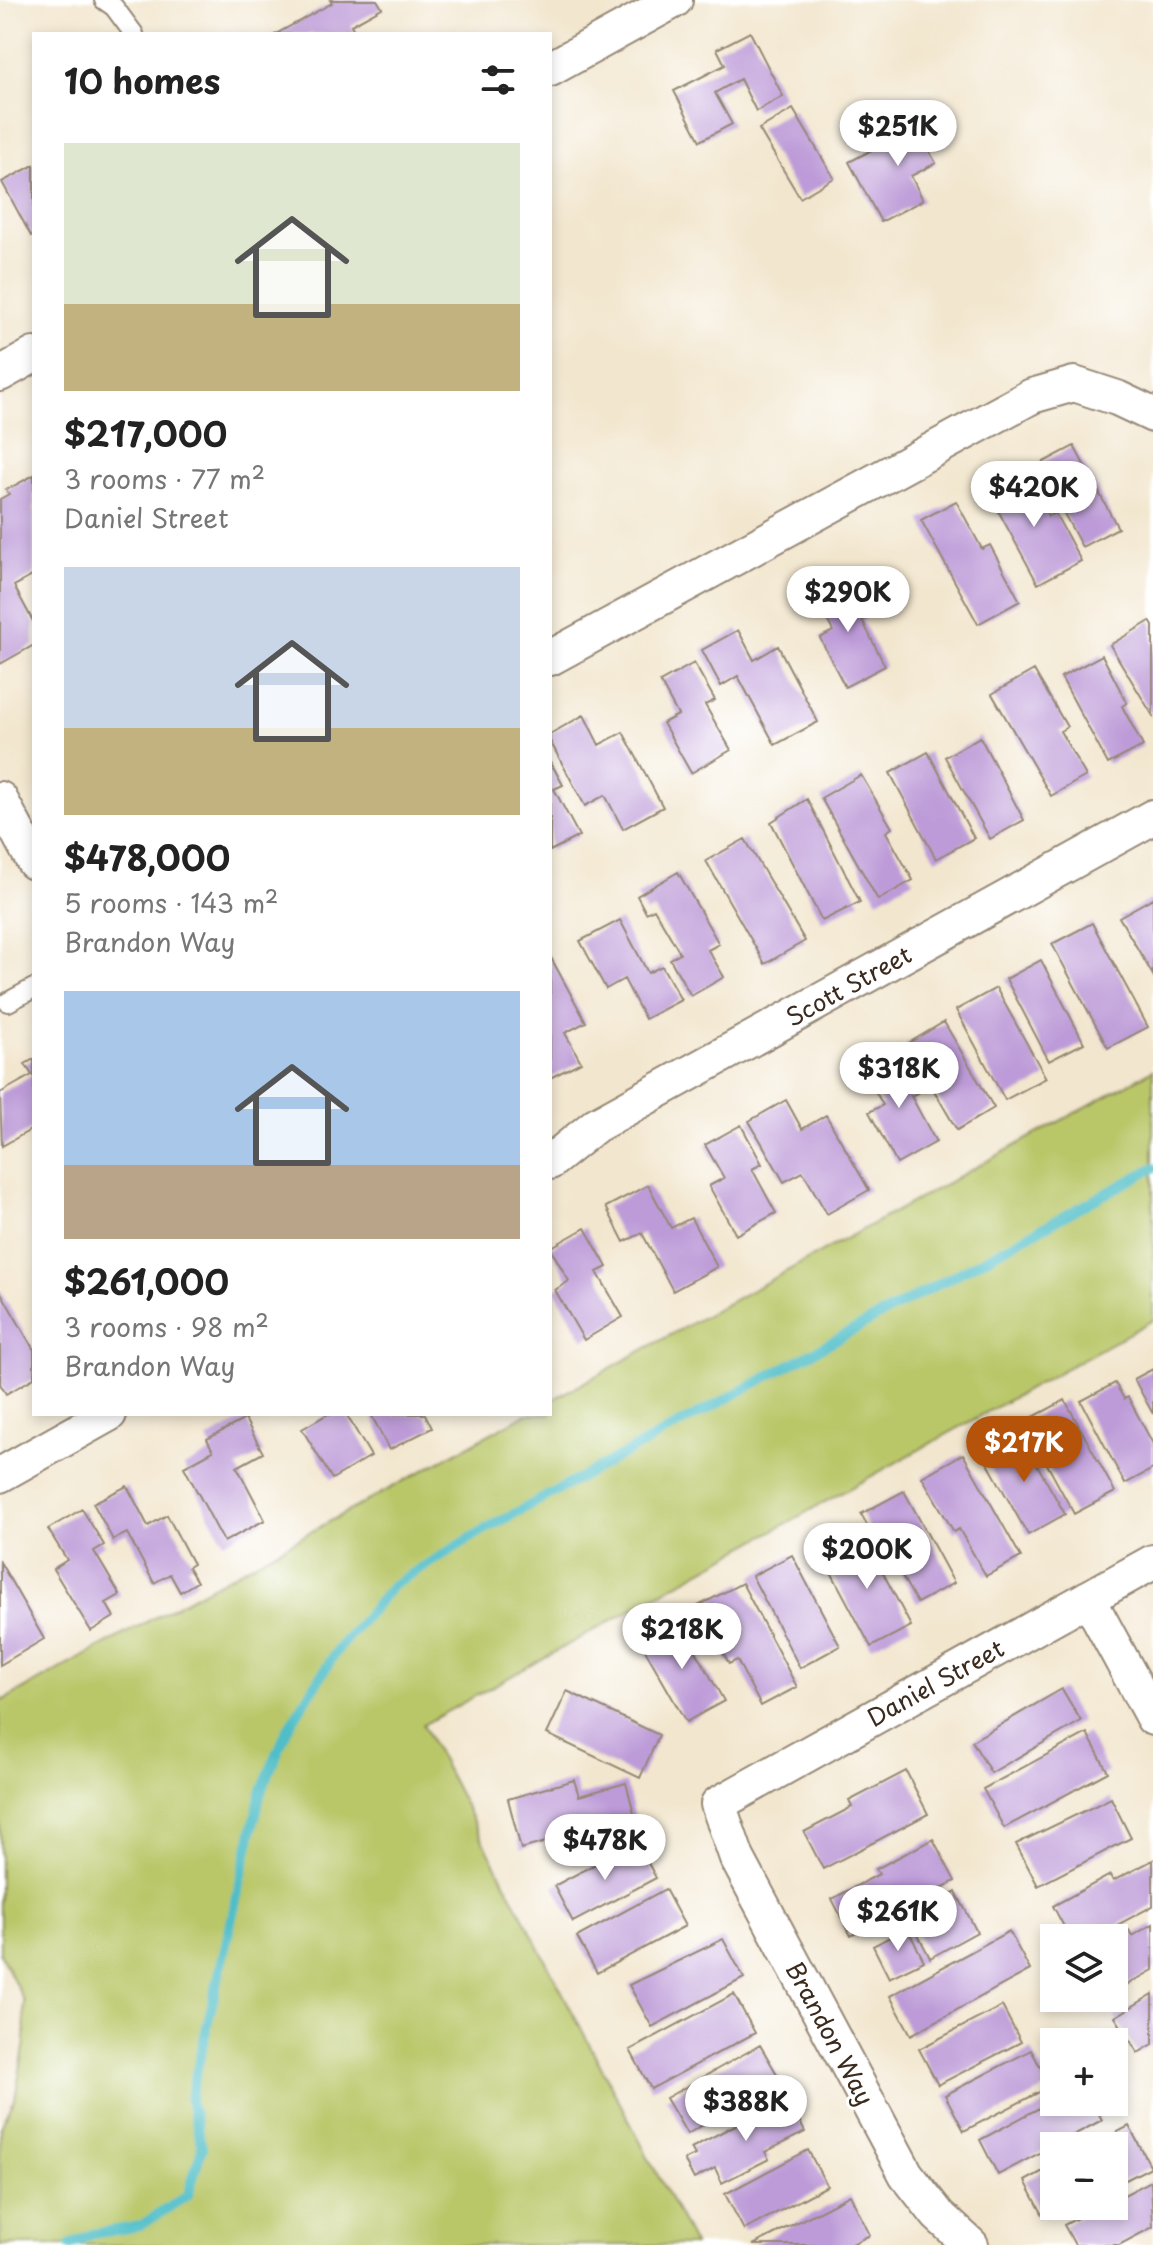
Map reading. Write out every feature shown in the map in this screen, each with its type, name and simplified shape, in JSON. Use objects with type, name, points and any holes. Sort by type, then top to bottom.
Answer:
[{"type":"street","points":[[552,68],[675,0]]},
{"type":"street","points":[[0,374],[32,356]]},
{"type":"street","points":[[552,657],[1032,396],[1074,384],[1117,398],[1153,415]]},
{"type":"street","points":[[0,799],[32,858]]},
{"type":"street","name":"Scott Street","points":[[552,1160],[596,1125],[1153,817]]},
{"type":"street","points":[[0,1475],[105,1416]]},
{"type":"street","name":"Daniel Street","points":[[718,1804],[1153,1562]]},
{"type":"street","points":[[1088,1598],[1153,1718]]},
{"type":"street","name":"Brandon Way","points":[[718,1804],[737,1858],[906,2174],[938,2215],[971,2245]]},
{"type":"lane","points":[[104,0],[114,7],[133,32]]},
{"type":"lane","points":[[3,999],[32,989]]},
{"type":"green space","points":[[1153,1070],[1153,1320],[423,1725],[694,2245],[0,2245],[0,2129],[15,2099],[25,2042],[24,2001],[0,1953],[0,1702],[522,1416],[552,1416],[552,1400]]},
{"type":"building","points":[[330,0],[377,0],[382,8],[351,25],[355,32],[280,32],[332,3]]},
{"type":"building","points":[[750,32],[783,96],[756,111],[740,79],[715,93],[732,124],[700,141],[674,91],[725,65],[717,49]]},
{"type":"building","points":[[793,109],[834,178],[800,198],[759,129]]},
{"type":"building","points":[[940,114],[950,131],[925,144],[936,163],[911,176],[923,200],[881,222],[849,162]]},
{"type":"building","points":[[32,166],[31,236],[2,182]]},
{"type":"building","points":[[1074,446],[1118,528],[1082,547],[1038,465]]},
{"type":"building","points":[[1025,473],[1048,516],[1055,513],[1081,561],[1038,584],[988,492]]},
{"type":"building","points":[[32,476],[32,576],[14,586],[32,619],[32,646],[0,664],[0,499],[9,494],[6,490]]},
{"type":"building","points":[[956,501],[982,549],[990,545],[1020,601],[978,624],[921,520]]},
{"type":"building","points":[[850,579],[869,616],[862,620],[885,666],[845,687],[820,638],[833,631],[815,597]]},
{"type":"building","points":[[1150,621],[1153,626],[1153,716],[1110,645]]},
{"type":"building","points":[[738,630],[754,660],[778,646],[818,722],[775,745],[738,676],[721,686],[702,650]]},
{"type":"building","points":[[1102,655],[1127,703],[1122,706],[1143,746],[1108,764],[1061,677]]},
{"type":"building","points":[[694,663],[715,700],[705,705],[731,750],[691,773],[663,723],[678,715],[660,682]]},
{"type":"building","points":[[1034,670],[1067,727],[1060,731],[1086,776],[1051,796],[992,694]]},
{"type":"building","points":[[584,715],[599,745],[623,732],[663,807],[623,829],[605,795],[585,806],[552,745],[552,733]]},
{"type":"building","points":[[980,737],[1024,820],[990,839],[945,757]]},
{"type":"building","points":[[928,752],[974,838],[936,859],[890,773]]},
{"type":"building","points":[[552,765],[563,785],[554,789],[579,836],[552,850]]},
{"type":"building","points":[[861,775],[892,828],[886,832],[913,880],[878,900],[821,798]]},
{"type":"building","points":[[807,799],[860,902],[822,921],[771,822]]},
{"type":"building","points":[[745,839],[805,941],[765,964],[706,861]]},
{"type":"building","points":[[678,872],[719,944],[708,950],[724,977],[691,996],[670,959],[680,953],[654,909],[646,913],[637,896]]},
{"type":"building","points":[[1153,898],[1153,975],[1119,917]]},
{"type":"building","points":[[620,920],[648,973],[662,966],[681,1000],[645,1019],[624,979],[606,989],[580,941]]},
{"type":"building","points":[[1092,923],[1148,1027],[1108,1048],[1052,944]]},
{"type":"building","points":[[552,960],[586,1022],[565,1033],[581,1062],[552,1077]]},
{"type":"building","points":[[1041,960],[1084,1043],[1049,1061],[1006,979]]},
{"type":"building","points":[[996,988],[1046,1078],[1005,1100],[956,1010]]},
{"type":"building","points":[[944,1022],[994,1108],[957,1130],[907,1044]]},
{"type":"building","points":[[901,1054],[921,1091],[911,1096],[936,1142],[897,1164],[869,1112],[883,1105],[865,1073]]},
{"type":"building","points":[[32,1060],[32,1075],[25,1064]]},
{"type":"building","points":[[32,1075],[32,1129],[2,1146],[0,1093]]},
{"type":"building","points":[[786,1100],[802,1129],[826,1115],[869,1190],[827,1214],[803,1172],[784,1182],[749,1121]]},
{"type":"building","points":[[741,1125],[762,1164],[752,1169],[776,1213],[736,1235],[709,1186],[724,1178],[705,1145]]},
{"type":"building","points":[[648,1185],[671,1228],[691,1218],[717,1267],[673,1291],[642,1233],[624,1242],[606,1207]]},
{"type":"building","points":[[585,1228],[607,1267],[597,1272],[623,1317],[584,1340],[555,1290],[569,1281],[552,1247]]},
{"type":"building","points":[[0,1291],[32,1347],[32,1379],[6,1394],[0,1384]]},
{"type":"building","points":[[1153,1369],[1153,1414],[1134,1379]]},
{"type":"building","points":[[1115,1383],[1124,1399],[1128,1397],[1153,1444],[1153,1469],[1125,1484],[1081,1401]]},
{"type":"building","points":[[1065,1400],[1115,1492],[1074,1514],[1024,1422]]},
{"type":"building","points":[[325,1416],[347,1416],[371,1456],[332,1479],[302,1429]]},
{"type":"building","points":[[372,1416],[426,1416],[432,1428],[389,1450]]},
{"type":"building","points":[[245,1419],[263,1453],[237,1467],[265,1520],[224,1542],[184,1467],[213,1451],[207,1439]]},
{"type":"building","points":[[1019,1433],[1065,1514],[1028,1535],[982,1453]]},
{"type":"building","points":[[963,1454],[1021,1557],[986,1576],[959,1529],[954,1532],[922,1477]]},
{"type":"building","points":[[127,1486],[148,1526],[167,1515],[193,1564],[188,1567],[197,1582],[180,1592],[170,1574],[154,1583],[127,1533],[113,1540],[93,1503]]},
{"type":"building","points":[[904,1491],[954,1583],[917,1603],[893,1560],[888,1563],[861,1514]]},
{"type":"building","points":[[82,1509],[104,1545],[94,1551],[120,1595],[106,1603],[114,1617],[91,1631],[53,1569],[67,1560],[48,1529]]},
{"type":"building","points":[[863,1535],[911,1626],[871,1647],[823,1557]]},
{"type":"building","points":[[792,1555],[840,1646],[800,1668],[752,1576]]},
{"type":"building","points":[[0,1562],[44,1639],[0,1665]]},
{"type":"building","points":[[742,1583],[797,1687],[761,1706],[737,1660],[729,1664],[698,1606]]},
{"type":"building","points":[[678,1619],[724,1701],[686,1722],[640,1641]]},
{"type":"building","points":[[1062,1689],[1081,1721],[991,1773],[972,1741]]},
{"type":"building","points":[[567,1691],[659,1735],[640,1778],[547,1734]]},
{"type":"building","points":[[1087,1733],[1108,1772],[1004,1828],[983,1789]]},
{"type":"building","points":[[906,1771],[928,1814],[823,1869],[804,1832],[852,1807],[849,1801]]},
{"type":"building","points":[[574,1780],[579,1796],[626,1783],[635,1817],[521,1849],[508,1799]]},
{"type":"building","points":[[1111,1798],[1131,1838],[1038,1886],[1016,1844]]},
{"type":"building","points":[[933,1839],[955,1881],[851,1936],[832,1899],[879,1874],[876,1869]]},
{"type":"building","points":[[637,1842],[656,1878],[573,1922],[554,1886]]},
{"type":"building","points":[[1153,1860],[1153,1906],[1119,1924],[1063,1924],[1053,1906],[1110,1875],[1113,1881]]},
{"type":"building","points":[[665,1889],[685,1926],[597,1973],[577,1937]]},
{"type":"building","points":[[956,1892],[977,1932],[930,1958],[909,1918]]},
{"type":"building","points":[[1153,1924],[1153,1970],[1128,1984],[1128,1931],[1132,1936]]},
{"type":"building","points":[[907,1928],[924,1961],[889,1978],[873,1946]]},
{"type":"building","points":[[1009,1931],[1030,1970],[911,2035],[890,1996]]},
{"type":"building","points":[[723,1939],[744,1978],[652,2027],[629,1985]]},
{"type":"building","points":[[734,1994],[755,2033],[651,2089],[630,2050]]},
{"type":"building","points":[[1153,1994],[1153,2044],[1138,2053],[1128,2037],[1128,2028],[1122,2028],[1115,2017],[1128,2012]]},
{"type":"building","points":[[1002,2006],[1021,2042],[938,2085],[919,2049]]},
{"type":"building","points":[[760,2045],[781,2081],[687,2134],[666,2098]]},
{"type":"building","points":[[1031,2050],[1040,2066],[1040,2092],[964,2131],[945,2095]]},
{"type":"building","points":[[788,2098],[805,2132],[765,2152],[769,2159],[722,2183],[715,2168],[694,2179],[684,2160],[695,2155],[691,2148]]},
{"type":"building","points":[[1040,2108],[1040,2116],[1100,2116],[1102,2120],[1079,2132],[1040,2132],[1040,2153],[998,2175],[980,2140]]},
{"type":"building","points":[[1129,2126],[1151,2167],[1128,2179],[1128,2132],[1118,2132]]},
{"type":"building","points":[[808,2150],[827,2186],[744,2230],[725,2194]]},
{"type":"building","points":[[1040,2173],[1040,2209],[1025,2181]]},
{"type":"building","points":[[1151,2181],[1153,2227],[1119,2245],[1075,2245],[1064,2225],[1073,2220],[1128,2220],[1128,2193]]},
{"type":"building","points":[[850,2195],[870,2235],[850,2245],[753,2245]]},
{"type":"waterway","points":[[70,2245],[92,2234],[140,2226],[188,2195],[202,2148],[190,2100],[261,1792],[287,1730],[338,1649],[393,1585],[484,1530],[1153,1168]]}]
